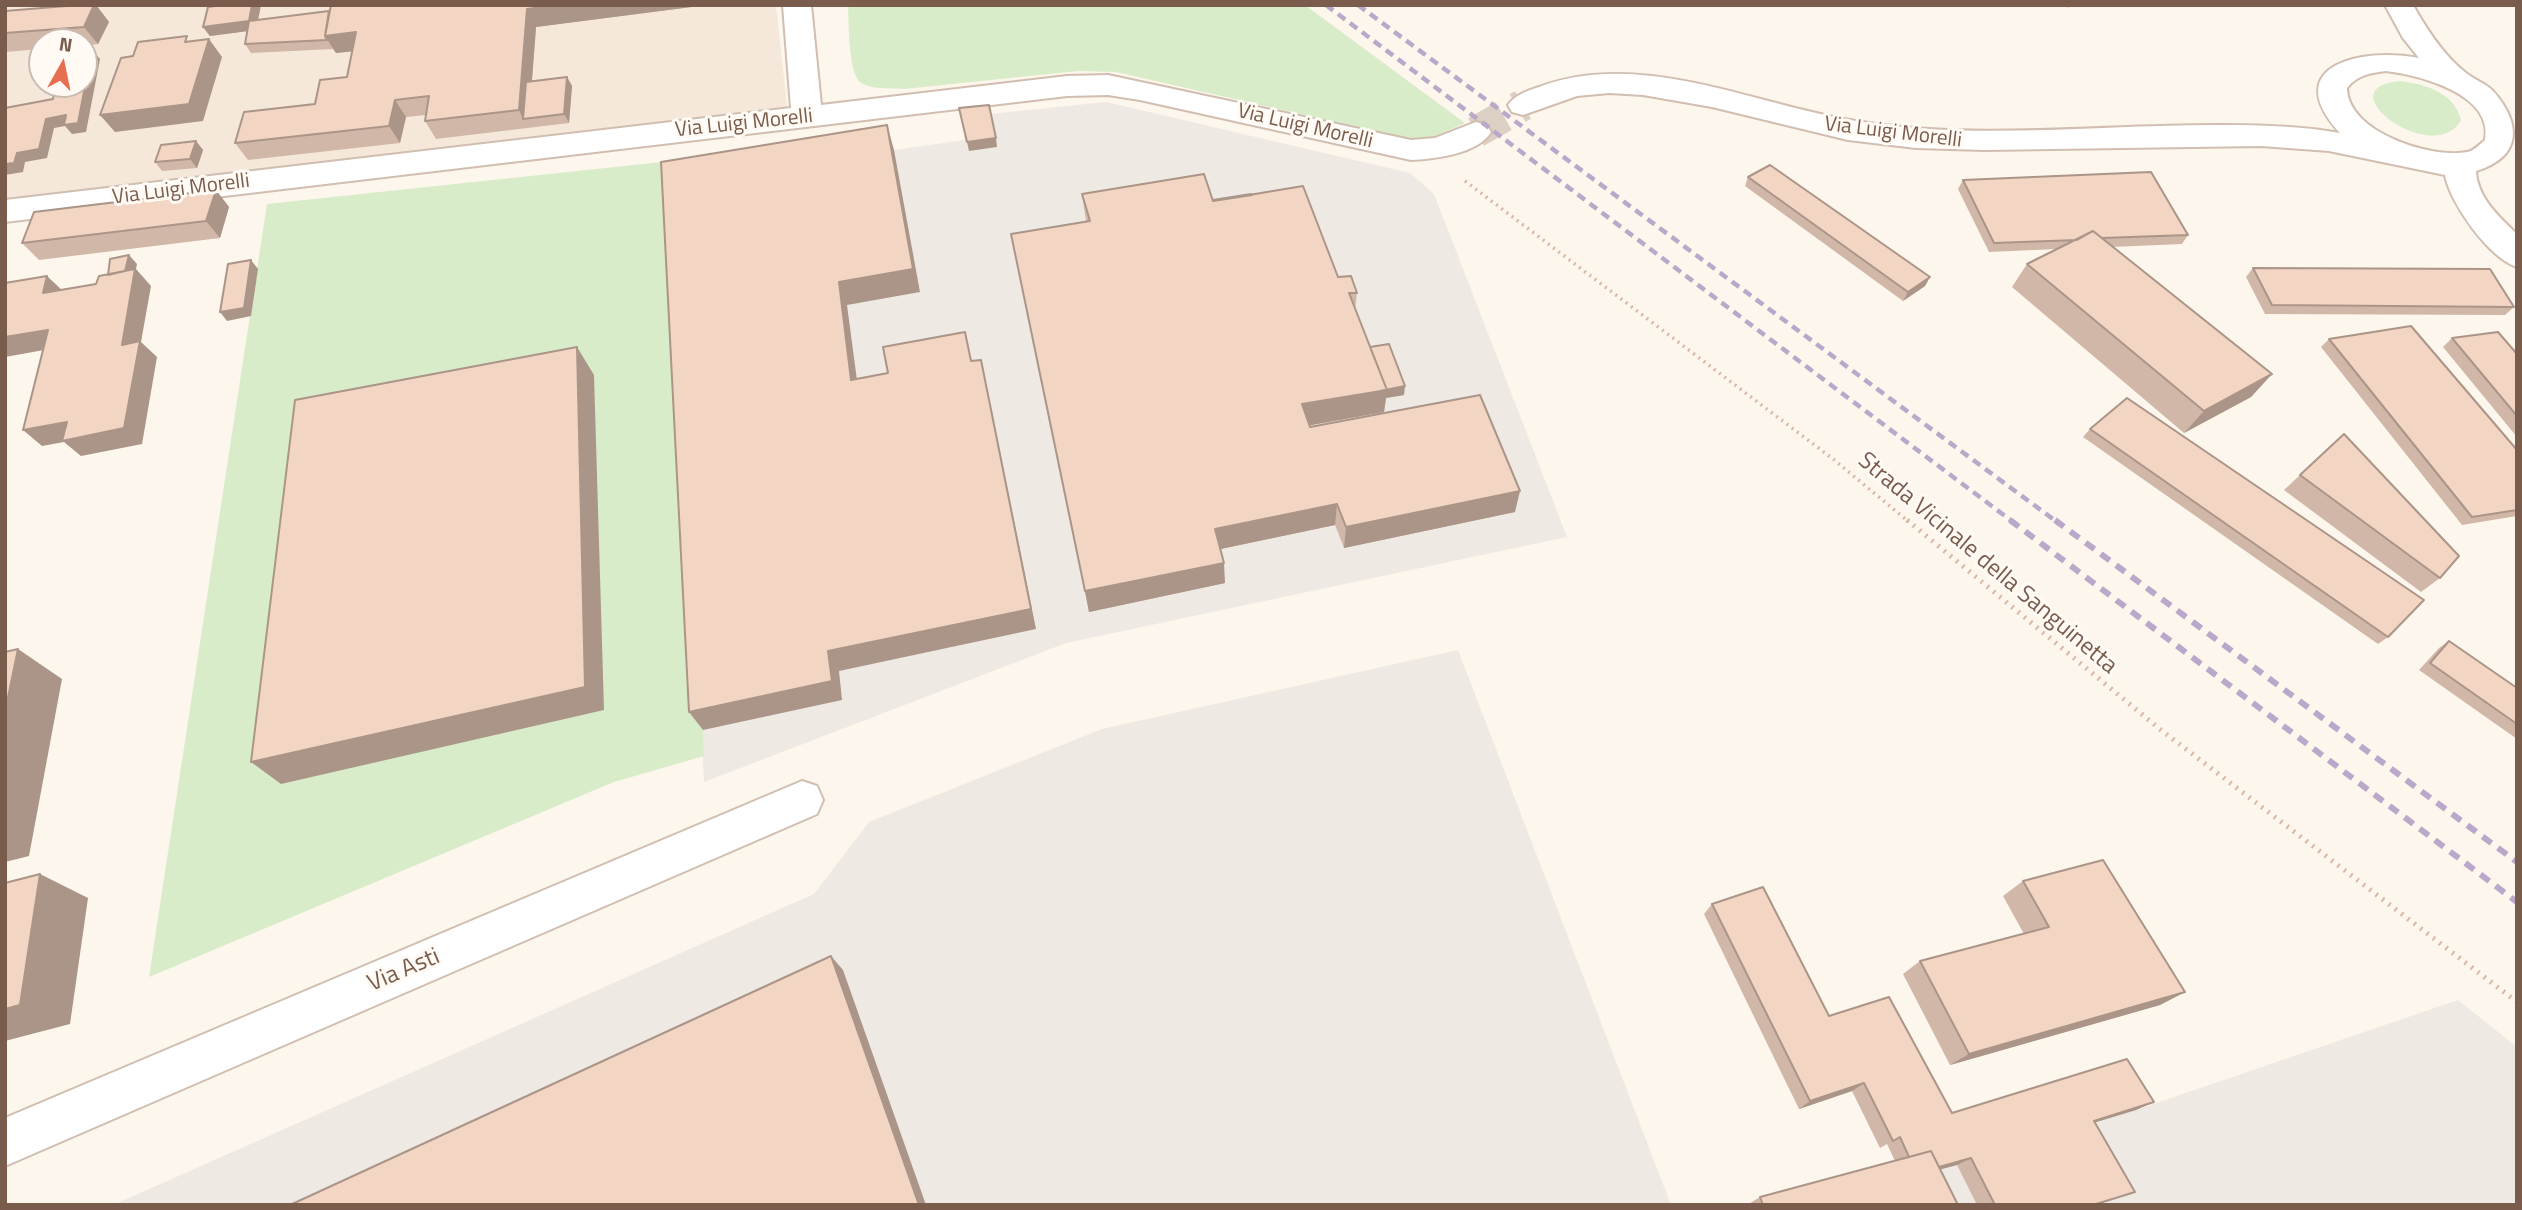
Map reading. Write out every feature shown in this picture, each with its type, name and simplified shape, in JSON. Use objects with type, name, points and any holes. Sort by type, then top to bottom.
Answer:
[{"type":"street","points":[[797,5],[807,117]]},
{"type":"street","points":[[2364,64],[2386,42],[2398,5]]},
{"type":"street","points":[[2398,5],[2417,38],[2461,84],[2487,104],[2497,118],[2501,137],[2496,148],[2469,161],[2459,173],[2469,198],[2517,255]]},
{"type":"street","points":[[2397,153],[2348,123],[2334,102],[2333,93],[2338,77],[2349,69],[2364,64],[2386,62],[2411,65],[2461,84]]},
{"type":"street","name":"Via Luigi Morelli","points":[[1523,105],[1575,86],[1615,83],[1679,91],[1827,126],[1917,138],[1994,142],[2271,134]]},
{"type":"street","name":"Via Luigi Morelli","points":[[5,211],[1050,87],[1108,85],[1397,148],[1422,151],[1440,148],[1476,132]]},
{"type":"street","points":[[2271,134],[2316,118],[2334,102]]},
{"type":"street","points":[[2487,104],[2517,114]]},
{"type":"street","points":[[2271,134],[2349,143],[2430,162],[2517,156]]},
{"type":"street","name":"Via Asti","points":[[5,1142],[802,800]]},
{"type":"path","points":[[2061,5],[2071,6]]},
{"type":"path","name":"Strada Vicinale della Sanguinetta","points":[[1440,148],[1450,170],[1833,459],[2161,730],[2517,1002]]},
{"type":"shaded area","points":[[5,5],[776,5],[788,115],[5,202]]},
{"type":"shaded area","points":[[1106,102],[1410,173],[1434,194],[1567,537],[1066,643],[704,782],[685,437],[894,150],[965,140],[961,117]]},
{"type":"shaded area","points":[[1458,650],[1671,1205],[113,1205],[814,894],[869,822],[1102,729]]},
{"type":"shaded area","points":[[2458,1000],[2517,1047],[2517,1205],[1748,1205],[1920,1175],[2136,1110]]},
{"type":"green space","points":[[848,5],[1305,5],[1465,123],[1434,137],[1410,139],[1116,72],[1078,71],[904,89],[875,87],[860,82],[853,68]]},
{"type":"green space","points":[[2401,81],[2429,88],[2446,97],[2458,111],[2461,120],[2448,133],[2430,135],[2410,131],[2392,121],[2378,109],[2373,97],[2380,86]]},
{"type":"green space","points":[[671,161],[704,756],[614,782],[149,977],[267,204]]},
{"type":"building","points":[[94,5],[84,27],[28,28],[28,31],[5,33],[5,11]]},
{"type":"building","points":[[252,5],[249,21],[203,27],[208,7]]},
{"type":"building","points":[[331,5],[558,5],[527,9],[519,110],[425,121],[429,96],[395,100],[389,126],[235,143],[244,112],[315,104],[320,80],[347,77],[356,32],[325,36]]},
{"type":"building","points":[[329,11],[325,36],[327,40],[245,44],[249,21]]},
{"type":"building","points":[[187,36],[185,42],[209,39],[189,104],[100,115],[121,58],[133,56],[138,42]]},
{"type":"building","points":[[567,77],[564,114],[523,119],[526,82]]},
{"type":"building","points":[[83,98],[78,123],[64,125],[66,115],[46,119],[39,149],[17,153],[14,163],[5,164],[5,108],[53,99]]},
{"type":"building","points":[[989,105],[996,138],[967,142],[959,108]]},
{"type":"building","points":[[887,125],[913,269],[839,282],[851,380],[888,373],[883,347],[965,332],[971,361],[981,360],[1031,609],[828,651],[832,681],[689,712],[661,162]]},
{"type":"building","points":[[196,141],[190,159],[155,162],[161,145]]},
{"type":"building","points":[[1770,165],[1930,277],[1908,292],[1748,177]]},
{"type":"building","points":[[2151,172],[2188,235],[2102,238],[2093,231],[2077,240],[1994,243],[1963,180]]},
{"type":"building","points":[[1204,174],[1213,201],[1303,186],[1338,277],[1351,276],[1357,293],[1349,293],[1387,390],[1302,404],[1310,427],[1480,395],[1520,491],[1346,527],[1337,504],[1215,529],[1224,563],[1085,591],[1011,234],[1090,221],[1082,194]]},
{"type":"building","points":[[216,190],[206,221],[22,243],[34,212]]},
{"type":"building","points":[[1252,195],[1213,201],[1213,200]]},
{"type":"building","points":[[2093,231],[2272,374],[2204,411],[2027,264]]},
{"type":"building","points":[[129,255],[125,271],[108,275],[110,259]]},
{"type":"building","points":[[251,260],[244,308],[220,312],[228,264]]},
{"type":"building","points":[[2253,268],[2490,269],[2514,307],[2272,305]]},
{"type":"building","points":[[135,269],[122,345],[140,341],[124,428],[62,441],[67,422],[23,430],[48,330],[5,337],[5,283],[47,276],[43,293],[96,284],[99,276]]},
{"type":"building","points":[[2411,326],[2517,450],[2517,510],[2472,517],[2329,339]]},
{"type":"building","points":[[2498,332],[2517,354],[2517,416],[2452,338]]},
{"type":"building","points":[[1389,344],[1405,386],[1387,390],[1370,347]]},
{"type":"building","points":[[577,347],[585,687],[251,762],[295,400]]},
{"type":"building","points":[[2127,398],[2424,600],[2388,637],[2090,429]]},
{"type":"building","points":[[2344,434],[2459,556],[2440,578],[2300,475]]},
{"type":"building","points":[[2449,641],[2517,688],[2517,724],[2430,663]]},
{"type":"building","points":[[18,649],[5,712],[5,652]]},
{"type":"building","points":[[2103,860],[2185,992],[1969,1054],[1920,961],[2049,927],[2023,881]]},
{"type":"building","points":[[40,874],[20,1005],[5,1009],[5,883]]},
{"type":"building","points":[[1763,887],[1829,1016],[1889,997],[1952,1113],[2127,1059],[2154,1102],[2094,1121],[2135,1192],[2093,1205],[1995,1205],[1971,1158],[1939,1167],[1931,1151],[1909,1157],[1900,1137],[1893,1141],[1864,1083],[1810,1101],[1712,904]]},
{"type":"building","points":[[831,956],[919,1205],[290,1205]]},
{"type":"building","points":[[1931,1151],[1958,1205],[1763,1205],[1760,1197]]},
{"type":"tunnel","points":[[1476,132],[1523,105]]},
{"type":"railway","points":[[1326,5],[2013,522]]},
{"type":"railway","points":[[1358,5],[2057,522]]},
{"type":"railway","points":[[2010,520],[2517,902]]},
{"type":"railway","points":[[2055,520],[2517,862]]}]
